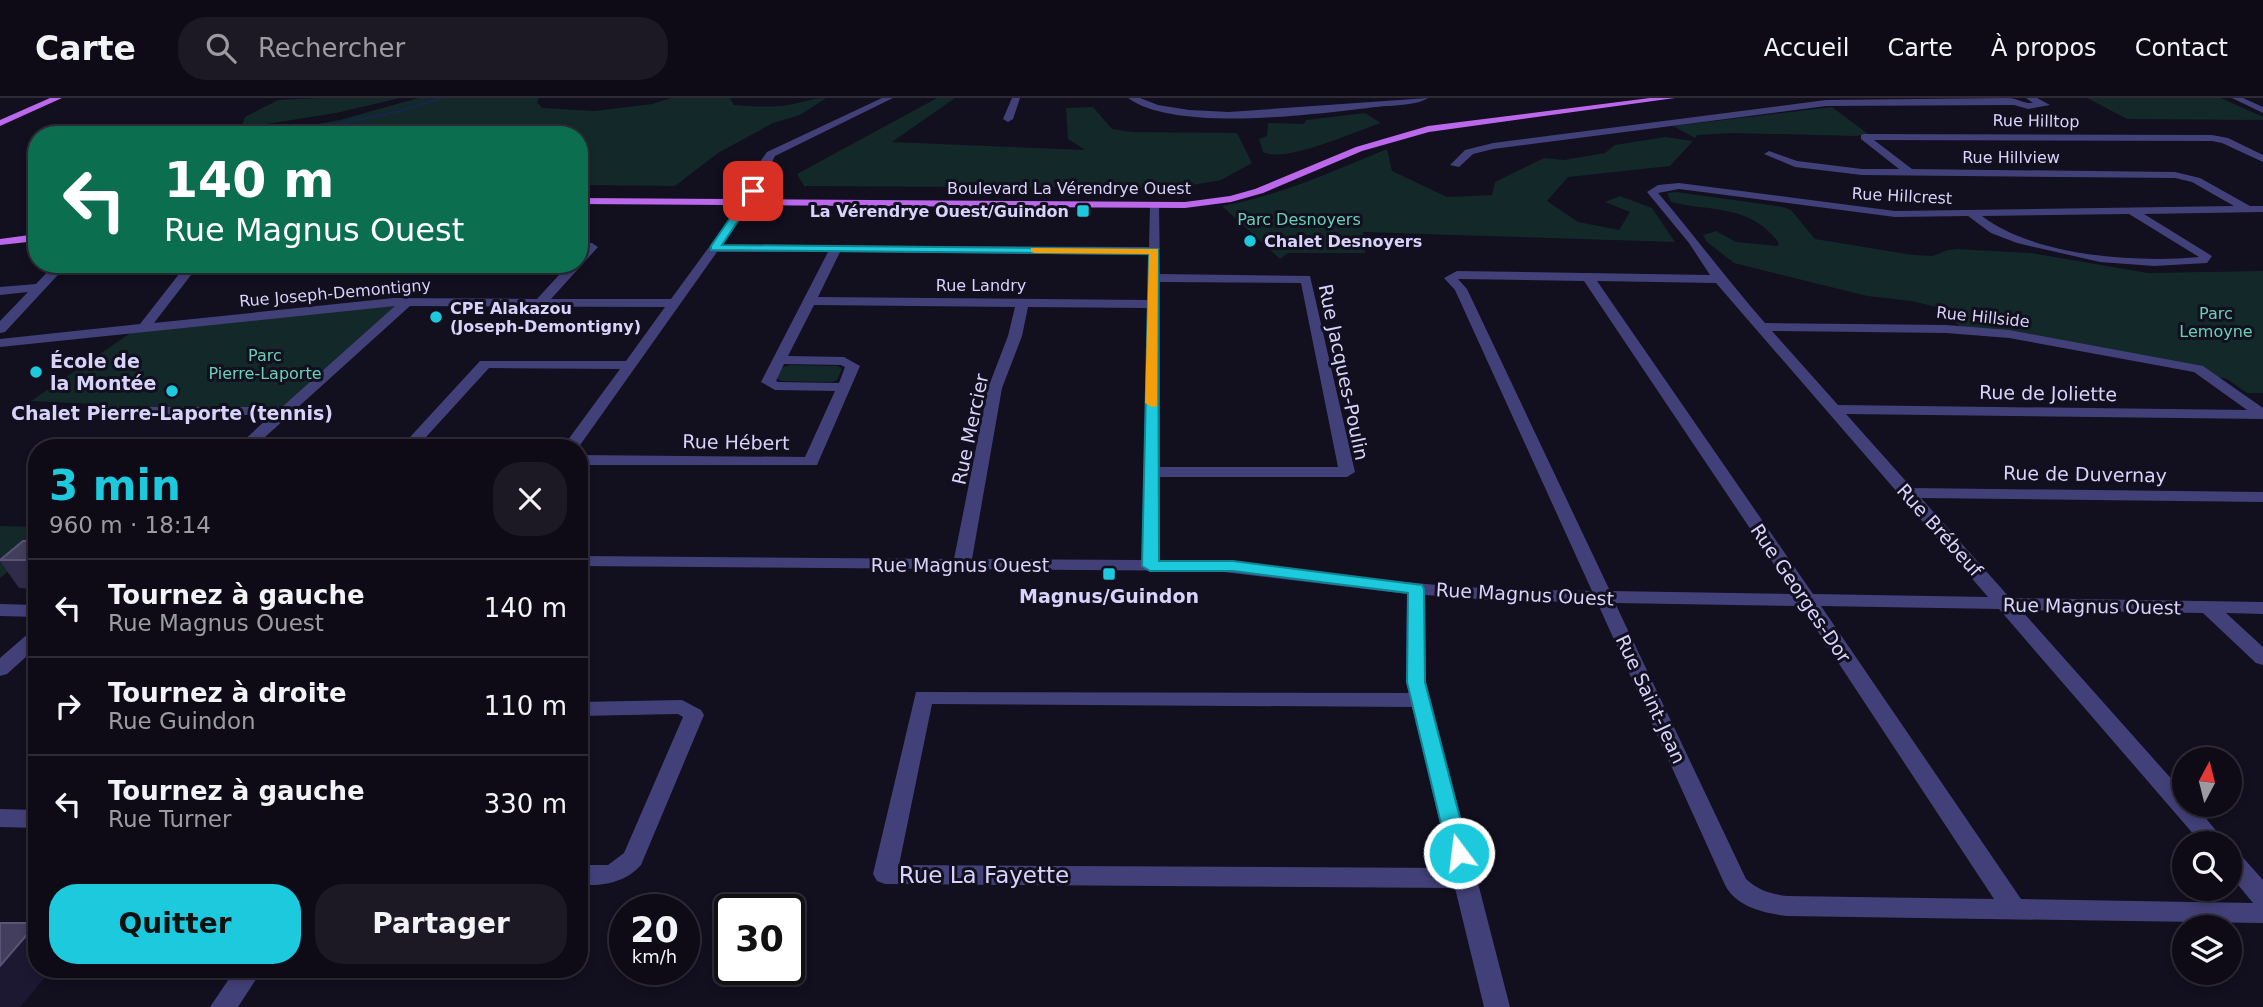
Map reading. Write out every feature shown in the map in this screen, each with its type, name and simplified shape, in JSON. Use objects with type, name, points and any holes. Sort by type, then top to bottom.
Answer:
[{"type":"main road","points":[[0,120],[48,98]]},
{"type":"main road","points":[[0,120],[58,98]]},
{"type":"main road","name":"Boulevard La Vérendrye Ouest","points":[[588,201],[1190,197],[1252,184],[1344,145],[1401,128],[1458,118],[1622,98]]},
{"type":"main road","name":"Boulevard La Vérendrye Ouest","points":[[588,195],[1154,206],[1210,202],[1254,193],[1359,149],[1428,129],[1671,98]]},
{"type":"main road","points":[[0,242],[28,238]]},
{"type":"main road","points":[[0,248],[28,244]]},
{"type":"street","points":[[577,439],[749,199],[764,163],[776,150],[889,98]]},
{"type":"street","points":[[1008,119],[1016,98]]},
{"type":"street","points":[[1132,98],[1144,105],[1175,112],[1278,109],[1424,98]]},
{"type":"street","points":[[1455,165],[1469,152],[1493,146],[1818,101],[2013,100],[2028,106],[2045,105],[2031,98]]},
{"type":"street","points":[[2236,98],[2263,110]]},
{"type":"street","name":"Rue Hilltop","points":[[1910,173],[1864,136],[2212,138],[2225,140],[2263,159]]},
{"type":"street","name":"Rue Hillview","points":[[1769,154],[1783,161],[1815,168],[1862,172],[2175,175],[2196,180],[2247,209]]},
{"type":"street","name":"Rue Hillcrest","points":[[1719,279],[1693,241],[1652,192],[1662,187],[1679,186],[1863,212],[1972,214],[2263,209]]},
{"type":"street","points":[[1150,566],[1154,206]]},
{"type":"street","points":[[1972,214],[1997,232],[2090,256],[2170,264],[2203,260],[2206,256],[2133,212]]},
{"type":"street","points":[[714,248],[1154,251]]},
{"type":"street","points":[[836,249],[768,382],[770,385],[843,387]]},
{"type":"street","points":[[0,329],[53,273]]},
{"type":"street","points":[[143,329],[186,273]]},
{"type":"street","points":[[541,302],[568,273]]},
{"type":"street","name":"Rue Saint-Jean","points":[[1719,279],[1457,275],[1450,278],[1461,289],[1737,885],[1747,896],[1766,903],[1787,906],[2263,913]]},
{"type":"street","name":"Rue Georges-Dor","points":[[1588,277],[2014,909]]},
{"type":"street","name":"Rue Jacques-Poulin","points":[[1153,472],[1347,472],[1306,279],[1154,278]]},
{"type":"street","name":"Rue Brébeuf","points":[[1719,279],[2205,831]]},
{"type":"street","points":[[0,291],[40,287]]},
{"type":"street","name":"Rue Landry","points":[[808,301],[1154,304]]},
{"type":"street","points":[[254,439],[407,302]]},
{"type":"street","name":"Rue Joseph-Demontigny","points":[[0,343],[407,302],[674,303]]},
{"type":"street","name":"Rue Mercier","points":[[962,565],[995,388],[1015,336],[1022,303]]},
{"type":"street","name":"Rue Hillside","points":[[1762,327],[1975,330],[2199,369],[2263,415]]},
{"type":"street","name":"Rue Hébert","points":[[588,460],[811,462],[853,366],[848,362],[779,360]]},
{"type":"street","points":[[416,439],[485,364],[630,365]]},
{"type":"street","name":"Rue de Joliette","points":[[1833,409],[2263,415]]},
{"type":"street","points":[[98,411],[285,411]]},
{"type":"street","name":"Rue de Duvernay","points":[[1907,493],[2263,497]]},
{"type":"street","name":"Rue Magnus Ouest","points":[[588,561],[1233,566],[1416,589],[1604,598],[2263,608]]},
{"type":"street","points":[[1416,589],[1414,670],[1419,700],[1497,1007]]},
{"type":"street","points":[[2208,607],[2263,658]]},
{"type":"street","points":[[0,610],[28,611]]},
{"type":"street","points":[[0,669],[28,644]]},
{"type":"street","name":"Rue La Fayette","points":[[1419,700],[923,697],[885,874],[1465,878]]},
{"type":"street","points":[[588,709],[682,708],[690,710],[694,715],[633,858],[617,873],[606,876],[588,875]]},
{"type":"street","points":[[0,818],[28,819]]},
{"type":"street","points":[[2242,873],[2263,897]]},
{"type":"street","points":[[223,1007],[243,978]]},
{"type":"green space","points":[[400,98],[336,113],[242,126],[245,117],[278,100]]},
{"type":"green space","points":[[418,98],[539,98],[537,102],[542,108],[594,111],[652,104],[671,98],[730,98],[734,105],[769,106],[826,98],[800,115],[773,123],[718,153],[675,186],[588,185],[588,126],[306,126],[340,120]]},
{"type":"green space","points":[[937,98],[955,98],[892,142],[1085,150],[1068,139],[1066,108],[1093,107],[1112,129],[1132,132],[1237,133],[1252,163],[1221,180],[1175,188],[804,186],[797,174]]},
{"type":"green space","points":[[2087,98],[2221,98],[2263,117],[2263,120],[2127,119]]},
{"type":"green space","points":[[1832,107],[1868,134],[1732,133],[1697,135],[1695,138],[1673,126]]},
{"type":"green space","points":[[1365,113],[1381,123],[1287,154],[1273,155],[1263,152],[1259,139],[1267,136],[1268,123],[1304,124],[1306,120]]},
{"type":"green space","name":"Parc Desnoyers","points":[[1665,137],[1693,141],[1670,166],[1568,177],[1547,201],[1578,222],[1619,230],[1630,212],[1605,202],[1620,196],[1652,208],[1675,242],[1363,232],[1365,253],[1288,253],[1280,259],[1222,206],[1285,189],[1387,149],[1392,171],[1447,197],[1492,195],[1495,182],[1544,158],[1564,160],[1605,153],[1615,145]]},
{"type":"green space","name":"Parc Lemoyne","points":[[1667,193],[1783,207],[1791,210],[1815,239],[1913,255],[1933,256],[1958,249],[2031,253],[2148,273],[2263,271],[2263,393],[2247,393],[2227,379],[2009,334],[1963,329],[1943,312],[1944,309],[1912,301],[1867,296],[1734,263],[1707,242],[1703,235],[1716,231],[1736,242],[1778,246],[1779,243],[1768,230],[1743,216],[1671,202]]},
{"type":"green space","name":"Parc Pierre-Laporte","points":[[407,302],[285,411],[98,411],[91,404],[31,401],[135,330]]},
{"type":"green space","points":[[790,365],[838,366],[842,369],[837,380],[831,382],[781,381],[776,378],[781,368]]},
{"type":"green space","points":[[0,526],[28,527],[28,555],[0,578]]},
{"type":"building","points":[[23,541],[28,541],[28,560],[0,560]]},
{"type":"building","points":[[0,923],[28,923],[28,933],[0,966]]},
{"type":"waterway","points":[[329,126],[400,111],[442,98]]},
{"type":"slow traffic","points":[[1035,250],[1154,251],[1152,403]]},
{"type":"place","name":"La Vérendrye Ouest/Guindon","points":[[1083,211]]},
{"type":"place","name":"Chalet Desnoyers","points":[[1250,241]]},
{"type":"place","name":"CPE Alakazou (Joseph-Demontigny)","points":[[436,317]]},
{"type":"place","name":"École de la Montée","points":[[36,372]]},
{"type":"place","name":"Chalet Pierre-Laporte (tennis)","points":[[172,391]]},
{"type":"place","name":"Magnus/Guindon","points":[[1109,574]]},
{"type":"route","points":[[753,191],[714,248],[1154,251],[1150,566],[1233,566],[1416,589],[1414,670],[1419,700],[1459,853]]}]
